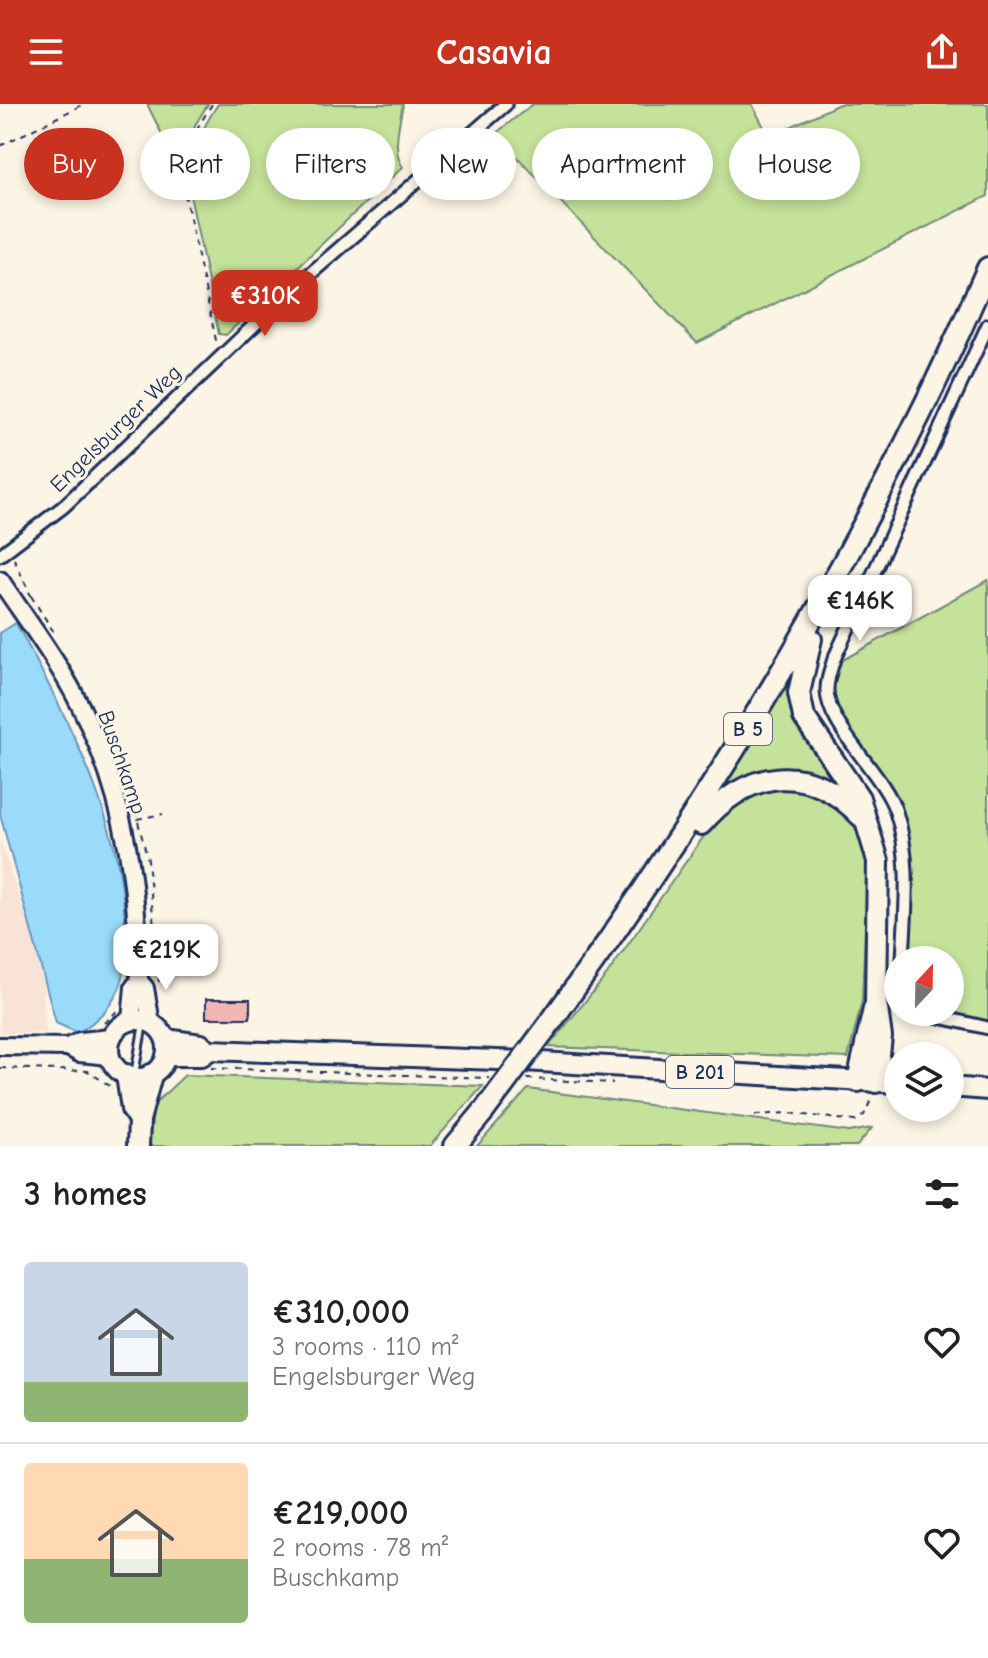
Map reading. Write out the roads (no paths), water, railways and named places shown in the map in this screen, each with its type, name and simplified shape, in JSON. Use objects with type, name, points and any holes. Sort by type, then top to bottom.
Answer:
[{"type":"highway","name":"B 5","points":[[455,1146],[550,1023],[658,871],[727,765],[833,583],[907,444],[988,268]]},
{"type":"highway","points":[[833,583],[808,647],[799,693],[804,717],[859,798],[878,861],[876,1002],[881,1037],[867,1081]]},
{"type":"highway","points":[[658,871],[729,795],[755,781],[782,777],[817,783],[845,799],[867,823]]},
{"type":"highway","points":[[867,1081],[863,1047],[876,1002]]},
{"type":"highway","points":[[881,1037],[885,1042]]},
{"type":"highway","points":[[135,1079],[138,1146]]},
{"type":"main road","points":[[142,1021],[166,1048],[135,1079],[110,1047],[122,1024],[142,1021]]},
{"type":"main road","name":"B 201","points":[[166,1048],[202,1056],[210,1050],[524,1061],[884,1082]]},
{"type":"main road","points":[[964,1088],[988,1090]]},
{"type":"street","name":"Engelsburger Weg","points":[[0,555],[63,507],[223,353],[506,104]]},
{"type":"street","points":[[904,946],[907,852],[896,811],[881,780],[837,721],[826,691],[834,659],[988,325]]},
{"type":"street","name":"Buschkamp","points":[[0,580],[58,667],[87,719],[121,822],[135,883],[139,981],[145,988],[142,1021]]},
{"type":"street","points":[[964,1023],[988,1028]]},
{"type":"street","points":[[0,1046],[68,1047],[80,1041],[110,1047]]},
{"type":"lane","points":[[135,1079],[142,1021]]},
{"type":"water","points":[[16,623],[76,740],[108,825],[119,867],[124,910],[122,981],[107,1009],[78,1033],[56,1023],[0,814],[0,633]]}]
